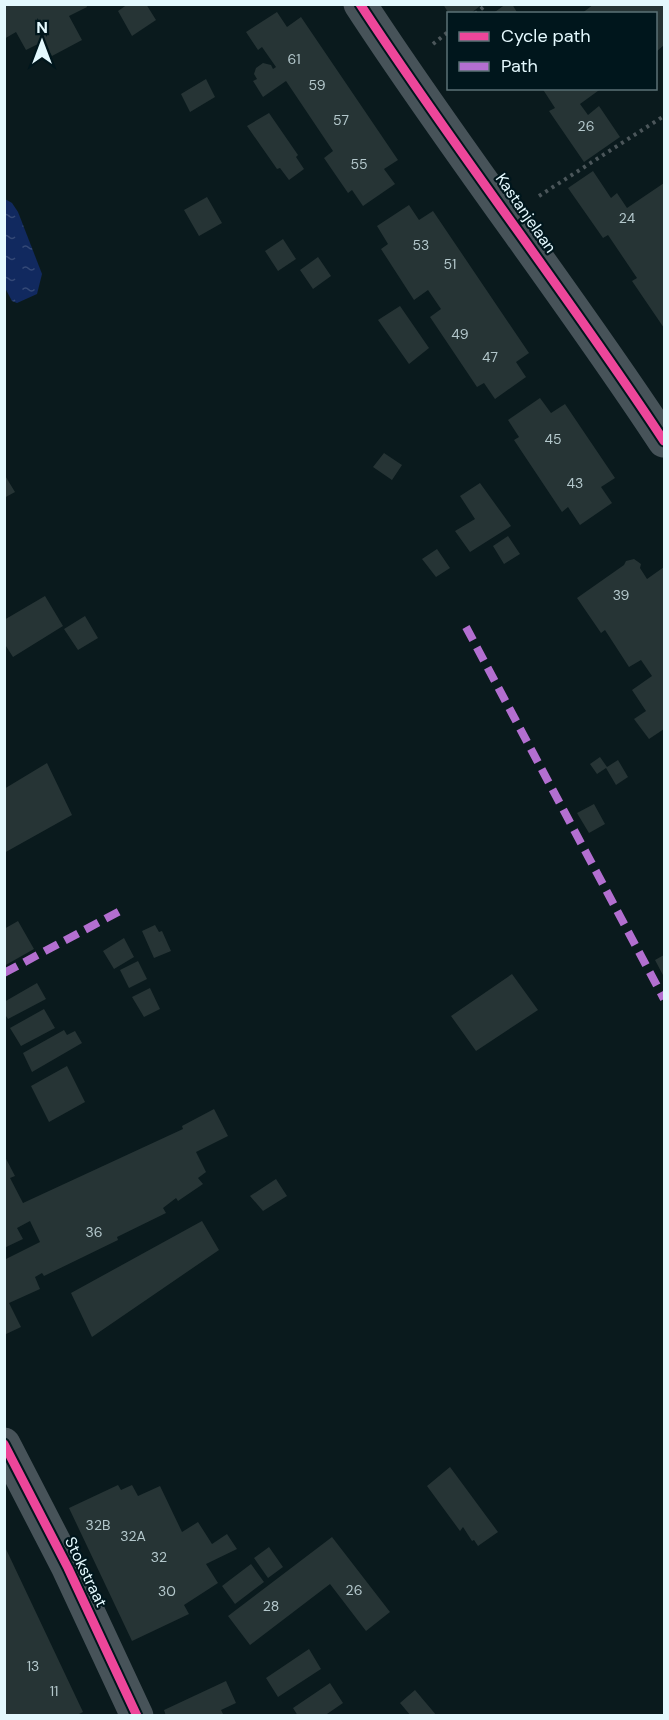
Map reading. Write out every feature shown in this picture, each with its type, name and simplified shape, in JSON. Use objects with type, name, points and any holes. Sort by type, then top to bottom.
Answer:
[{"type":"street","name":"Kastanjelaan","points":[[360,4],[401,67],[508,213],[664,441]]},
{"type":"street","name":"Stokstraat","points":[[4,1444],[68,1568],[137,1716]]},
{"type":"path","points":[[508,213],[586,168],[664,116]]},
{"type":"water","points":[[5,199],[12,203],[18,212],[42,274],[37,294],[17,303],[12,301],[5,288]]},
{"type":"building","points":[[4,4],[86,4],[87,7],[69,16],[82,40],[52,56],[44,41],[26,50],[16,32],[4,39]]},
{"type":"building","points":[[128,4],[146,4],[156,20],[132,36],[118,11]]},
{"type":"building","points":[[443,4],[479,4],[480,6],[472,12],[448,12]]},
{"type":"building","points":[[506,4],[512,4],[517,12],[495,12]]},
{"type":"building","points":[[594,4],[664,4],[664,45],[657,51],[657,12],[584,12]]},
{"type":"building","points":[[277,12],[287,27],[301,17],[398,160],[384,169],[395,184],[363,206],[352,190],[348,193],[324,158],[333,151],[286,81],[263,97],[253,81],[257,79],[254,74],[256,68],[263,63],[271,65],[273,69],[276,67],[262,47],[258,50],[246,32]]},
{"type":"building","points":[[206,79],[215,97],[190,112],[181,94]]},
{"type":"building","points":[[543,90],[599,90],[580,104],[588,115],[599,106],[620,137],[584,162],[549,111],[555,108]]},
{"type":"building","points":[[269,113],[298,155],[296,157],[304,169],[289,180],[280,168],[277,169],[247,126]]},
{"type":"building","points":[[593,171],[611,198],[617,193],[627,208],[664,183],[664,328],[632,281],[637,278],[608,235],[603,238],[568,188]]},
{"type":"building","points":[[207,197],[222,223],[199,236],[184,210]]},
{"type":"building","points":[[409,205],[419,220],[433,211],[529,353],[516,362],[526,377],[495,399],[484,383],[477,387],[430,317],[441,309],[428,290],[414,300],[381,249],[388,244],[377,226]]},
{"type":"building","points":[[283,239],[296,259],[278,271],[265,251]]},
{"type":"building","points":[[318,257],[331,276],[313,289],[300,270]]},
{"type":"building","points":[[400,306],[429,348],[409,364],[378,320]]},
{"type":"building","points":[[540,398],[551,413],[565,404],[615,478],[601,487],[612,503],[580,525],[568,507],[562,512],[514,440],[519,437],[508,420]]},
{"type":"building","points":[[384,453],[402,465],[392,480],[373,467]]},
{"type":"building","points":[[4,474],[15,492],[4,498]]},
{"type":"building","points":[[480,483],[511,526],[470,552],[455,531],[475,519],[460,496]]},
{"type":"building","points":[[508,536],[520,554],[504,564],[493,546]]},
{"type":"building","points":[[437,549],[450,568],[436,577],[422,559]]},
{"type":"building","points":[[634,559],[641,564],[640,568],[647,579],[664,567],[664,729],[649,739],[634,719],[646,711],[632,690],[652,676],[641,660],[629,667],[605,630],[601,633],[577,598],[624,565],[626,561]]},
{"type":"building","points":[[45,596],[63,626],[13,657],[4,643],[4,620]]},
{"type":"building","points":[[85,616],[98,638],[78,650],[64,629]]},
{"type":"building","points":[[600,757],[607,767],[618,760],[628,777],[616,785],[606,768],[597,774],[590,764]]},
{"type":"building","points":[[47,763],[72,815],[4,853],[4,789]]},
{"type":"building","points":[[594,804],[605,824],[589,833],[577,813]]},
{"type":"building","points":[[18,921],[34,949],[4,966],[4,929]]},
{"type":"building","points":[[155,925],[159,932],[162,931],[171,951],[154,958],[142,931]]},
{"type":"building","points":[[124,938],[134,957],[114,969],[103,951]]},
{"type":"building","points":[[664,955],[664,977],[655,960]]},
{"type":"building","points":[[138,961],[147,979],[129,988],[120,970]]},
{"type":"building","points":[[512,974],[538,1010],[476,1051],[451,1016]]},
{"type":"building","points":[[37,983],[46,999],[8,1019],[4,1013],[4,1002]]},
{"type":"building","points":[[150,988],[160,1009],[144,1017],[132,997]]},
{"type":"building","points":[[44,1009],[55,1028],[21,1046],[10,1028]]},
{"type":"building","points":[[64,1030],[67,1035],[75,1031],[82,1043],[32,1072],[23,1053]]},
{"type":"building","points":[[67,1066],[85,1102],[49,1122],[31,1086]]},
{"type":"building","points":[[214,1109],[228,1136],[196,1152],[206,1172],[198,1178],[203,1184],[178,1201],[176,1198],[163,1208],[166,1213],[117,1237],[118,1240],[44,1276],[42,1273],[35,1277],[40,1289],[9,1303],[21,1327],[4,1335],[4,1260],[40,1242],[30,1221],[17,1228],[23,1239],[4,1248],[4,1155],[15,1176],[10,1178],[23,1203],[183,1129],[182,1126]]},
{"type":"building","points":[[276,1179],[287,1196],[263,1211],[250,1196]]},
{"type":"building","points":[[202,1221],[219,1250],[92,1337],[71,1293]]},
{"type":"building","points":[[450,1467],[498,1532],[478,1546],[463,1527],[460,1531],[427,1486]]},
{"type":"building","points":[[118,1485],[121,1490],[132,1485],[138,1496],[160,1486],[182,1532],[198,1522],[212,1544],[227,1534],[237,1549],[206,1564],[218,1583],[184,1605],[189,1614],[132,1641],[69,1508]]},
{"type":"building","points":[[332,1537],[390,1612],[366,1631],[330,1584],[250,1645],[228,1616]]},
{"type":"building","points":[[5,1547],[83,1712],[75,1716],[5,1716]]},
{"type":"building","points":[[269,1547],[283,1567],[268,1578],[254,1558]]},
{"type":"building","points":[[251,1564],[264,1582],[235,1604],[222,1586]]},
{"type":"building","points":[[309,1649],[321,1669],[278,1697],[266,1678]]},
{"type":"building","points":[[226,1681],[236,1703],[221,1710],[224,1716],[166,1716],[164,1710]]},
{"type":"building","points":[[330,1683],[343,1703],[324,1716],[298,1716],[293,1708]]},
{"type":"building","points":[[415,1690],[437,1716],[411,1716],[400,1703]]},
{"type":"marked path","points":[[466,627],[664,999]]},
{"type":"marked path","points":[[4,973],[120,911]]},
{"type":"cycle path","points":[[360,4],[664,441]]},
{"type":"cycle path","points":[[4,1444],[68,1568],[137,1716]]}]
